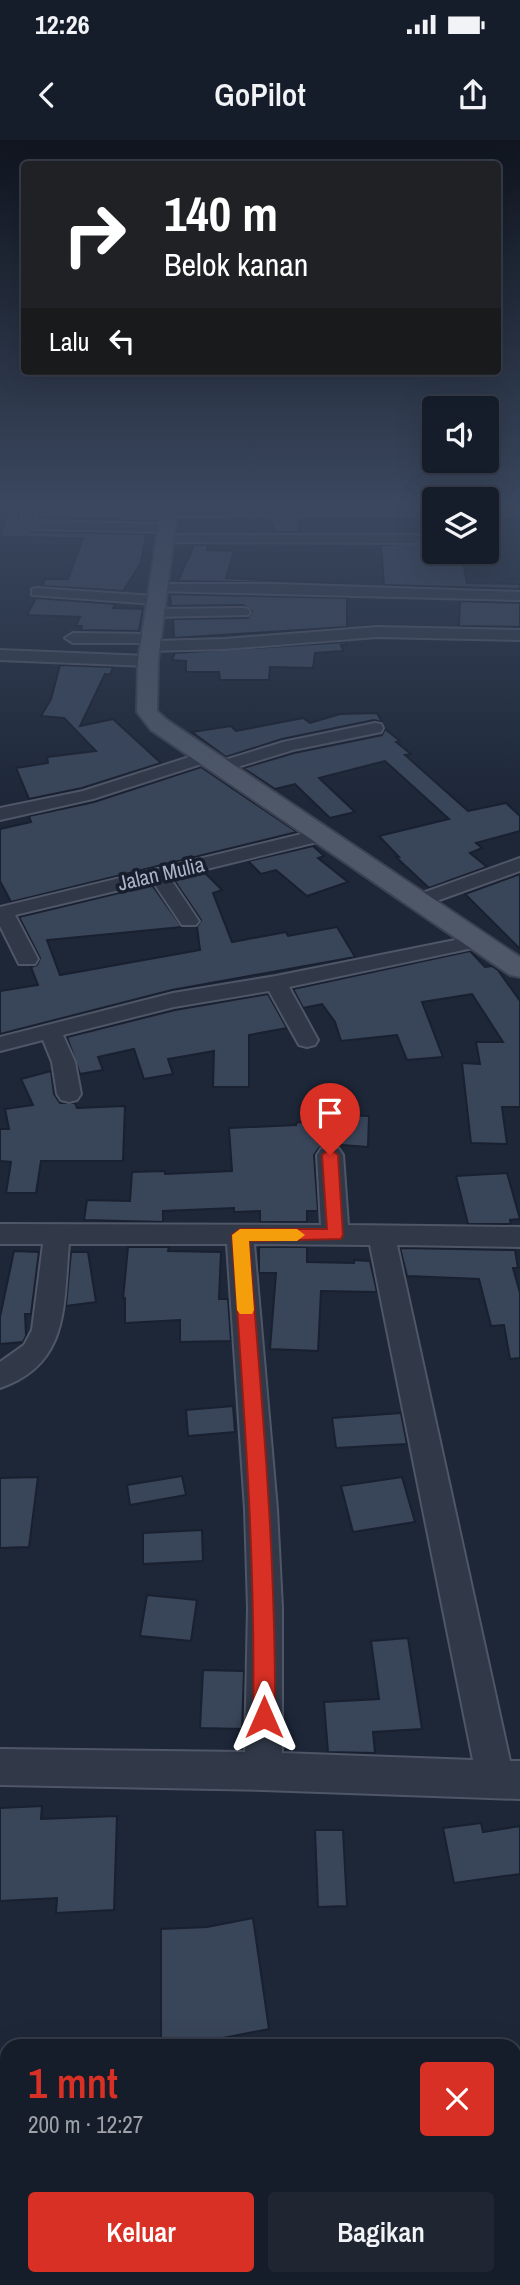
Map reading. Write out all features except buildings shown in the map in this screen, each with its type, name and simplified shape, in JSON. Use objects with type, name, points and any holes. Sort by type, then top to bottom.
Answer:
[{"type":"main road","points":[[156,603],[149,648],[147,712],[159,725],[520,968]]},
{"type":"street","points":[[178,603],[243,612]]},
{"type":"street","points":[[0,655],[225,644],[312,635],[377,632],[520,635]]},
{"type":"street","points":[[73,638],[149,648]]},
{"type":"street","points":[[0,814],[87,795],[214,761],[375,727]]},
{"type":"street","name":"Jalan Mulia","points":[[1,913],[322,835]]},
{"type":"street","points":[[421,900],[520,864]]},
{"type":"street","points":[[158,875],[190,921]]},
{"type":"street","points":[[1,913],[27,959]]},
{"type":"street","points":[[0,1044],[173,1000],[276,983],[480,941]]},
{"type":"street","points":[[276,983],[307,1040]]},
{"type":"street","points":[[50,1032],[58,1045],[66,1070],[69,1094]]},
{"type":"street","points":[[330,1155],[335,1235]]},
{"type":"street","points":[[0,1234],[520,1237]]},
{"type":"street","points":[[0,1376],[26,1363],[42,1345],[57,1235]]},
{"type":"street","points":[[240,1235],[265,1608],[263,1771]]},
{"type":"street","points":[[0,1767],[263,1771],[507,1779],[452,1562],[381,1236]]},
{"type":"slow traffic","points":[[246,1310],[240,1235],[297,1235]]},
{"type":"route","points":[[264,1717],[265,1608],[261,1509],[240,1235],[335,1235],[330,1155]]}]
